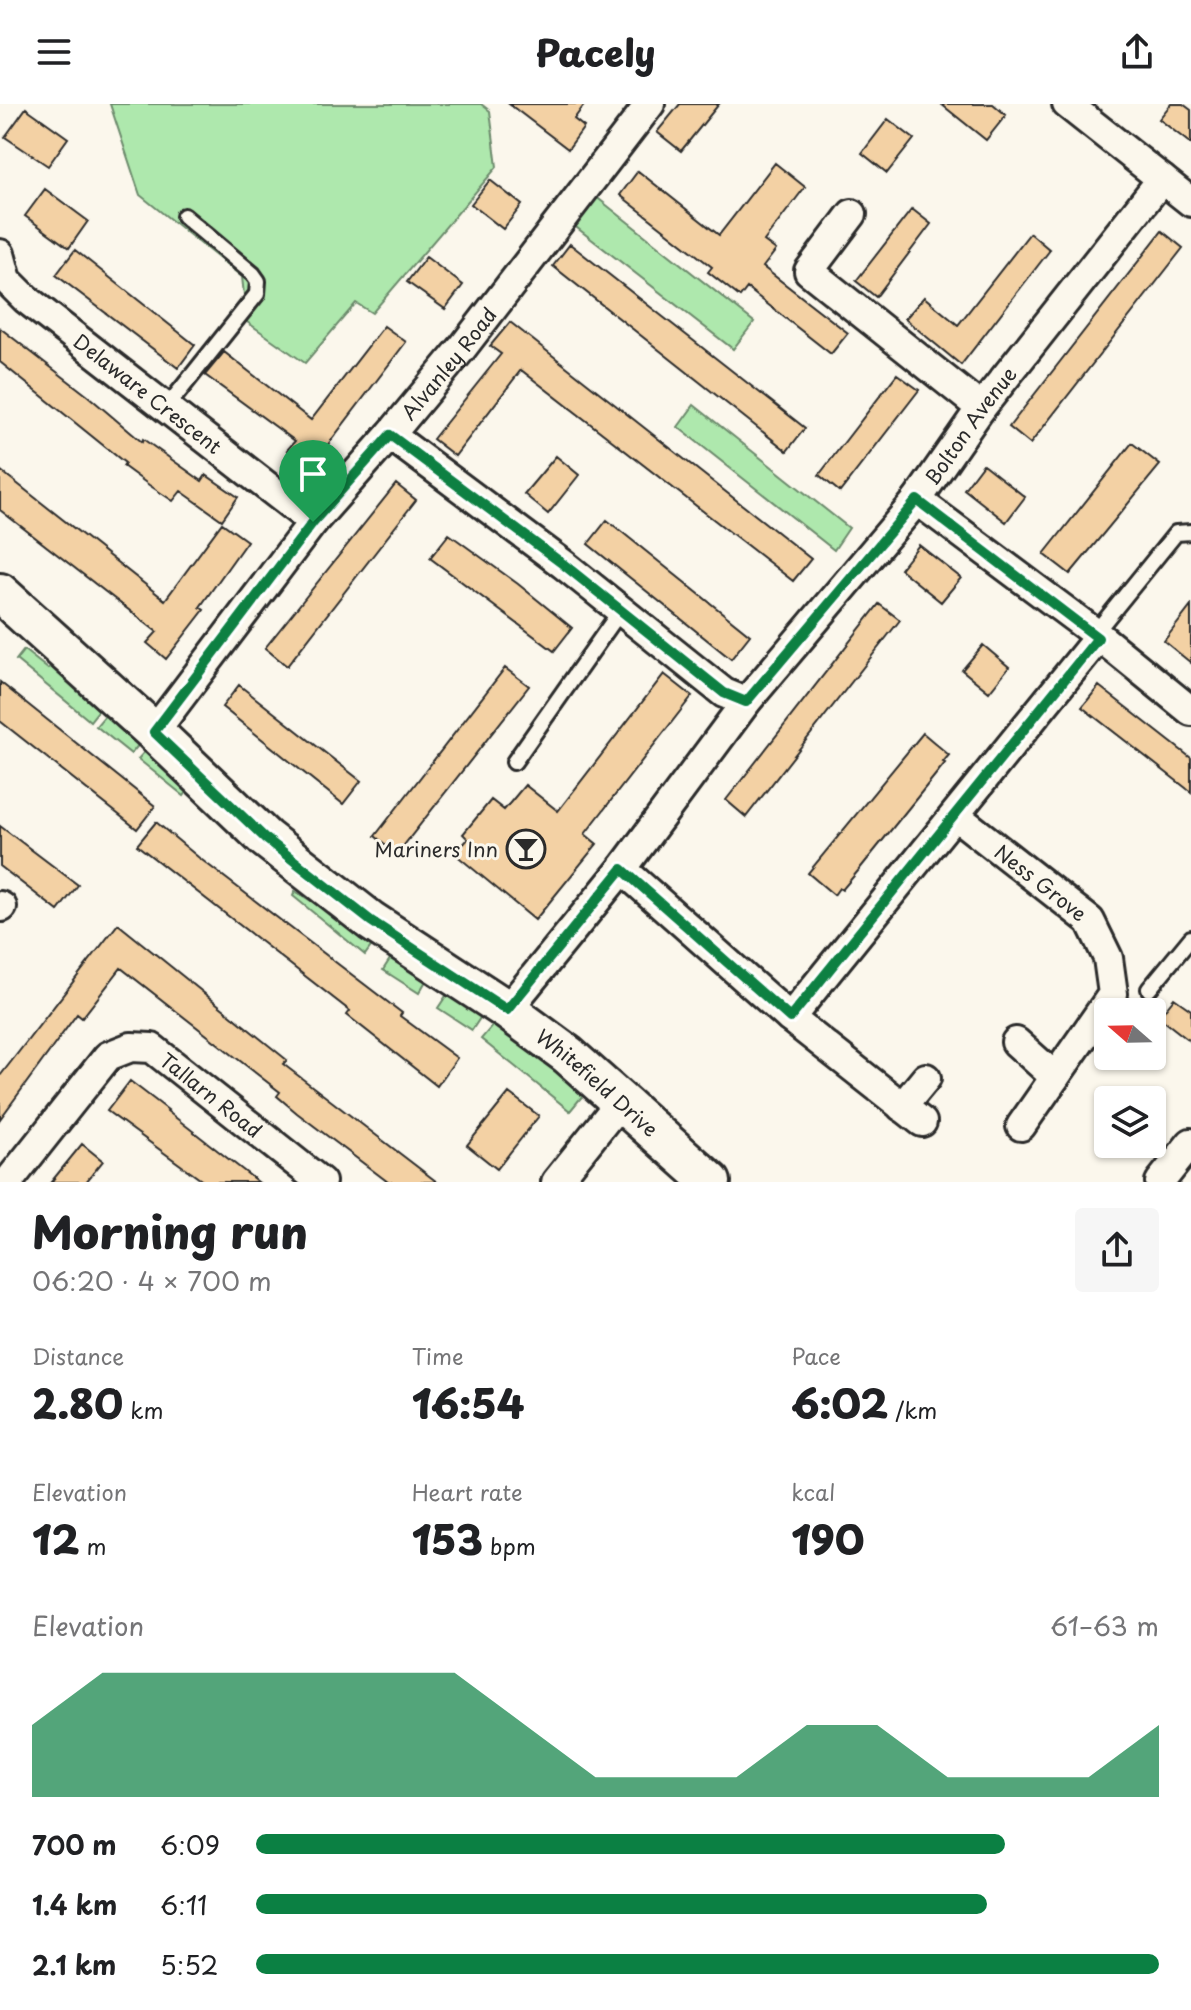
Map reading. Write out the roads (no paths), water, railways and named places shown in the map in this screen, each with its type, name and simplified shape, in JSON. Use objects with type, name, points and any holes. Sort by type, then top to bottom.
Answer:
[{"type":"main road","name":"Whitefield Drive","points":[[0,593],[276,847],[371,921],[507,1010],[568,1055],[711,1182]]},
{"type":"street","name":"Alvanley Road","points":[[154,732],[313,522],[463,347],[650,104]]},
{"type":"street","points":[[1067,104],[1191,202]]},
{"type":"street","name":"Bolton Avenue","points":[[507,1010],[622,869],[746,702],[917,500],[981,408],[1162,179]]},
{"type":"street","points":[[852,214],[809,271],[981,408]]},
{"type":"street","name":"Delaware Crescent","points":[[0,254],[7,280],[26,299],[313,522]]},
{"type":"street","points":[[390,435],[621,610],[724,693],[746,702]]},
{"type":"street","points":[[917,500],[1191,711]]},
{"type":"street","points":[[790,1018],[956,816],[1096,636]]},
{"type":"street","name":"Ness Grove","points":[[956,816],[1090,921],[1108,958],[1113,994],[1021,1126]]},
{"type":"street","points":[[622,869],[790,1018],[912,1115],[926,1078]]},
{"type":"street","points":[[1016,1042],[1055,1077]]},
{"type":"street","name":"Tallarn Road","points":[[8,1182],[108,1056],[131,1047],[152,1048],[321,1182]]},
{"type":"street","points":[[556,1182],[620,1102]]},
{"type":"street","points":[[1160,1182],[1191,1143]]},
{"type":"lane","points":[[166,408],[259,288],[253,274],[184,216]]},
{"type":"lane","points":[[1096,636],[1176,533],[1191,532]]},
{"type":"lane","points":[[514,762],[621,610]]},
{"type":"lane","points":[[1149,989],[1191,938]]},
{"type":"place","name":"Mariners Inn","points":[[526,849]]}]
